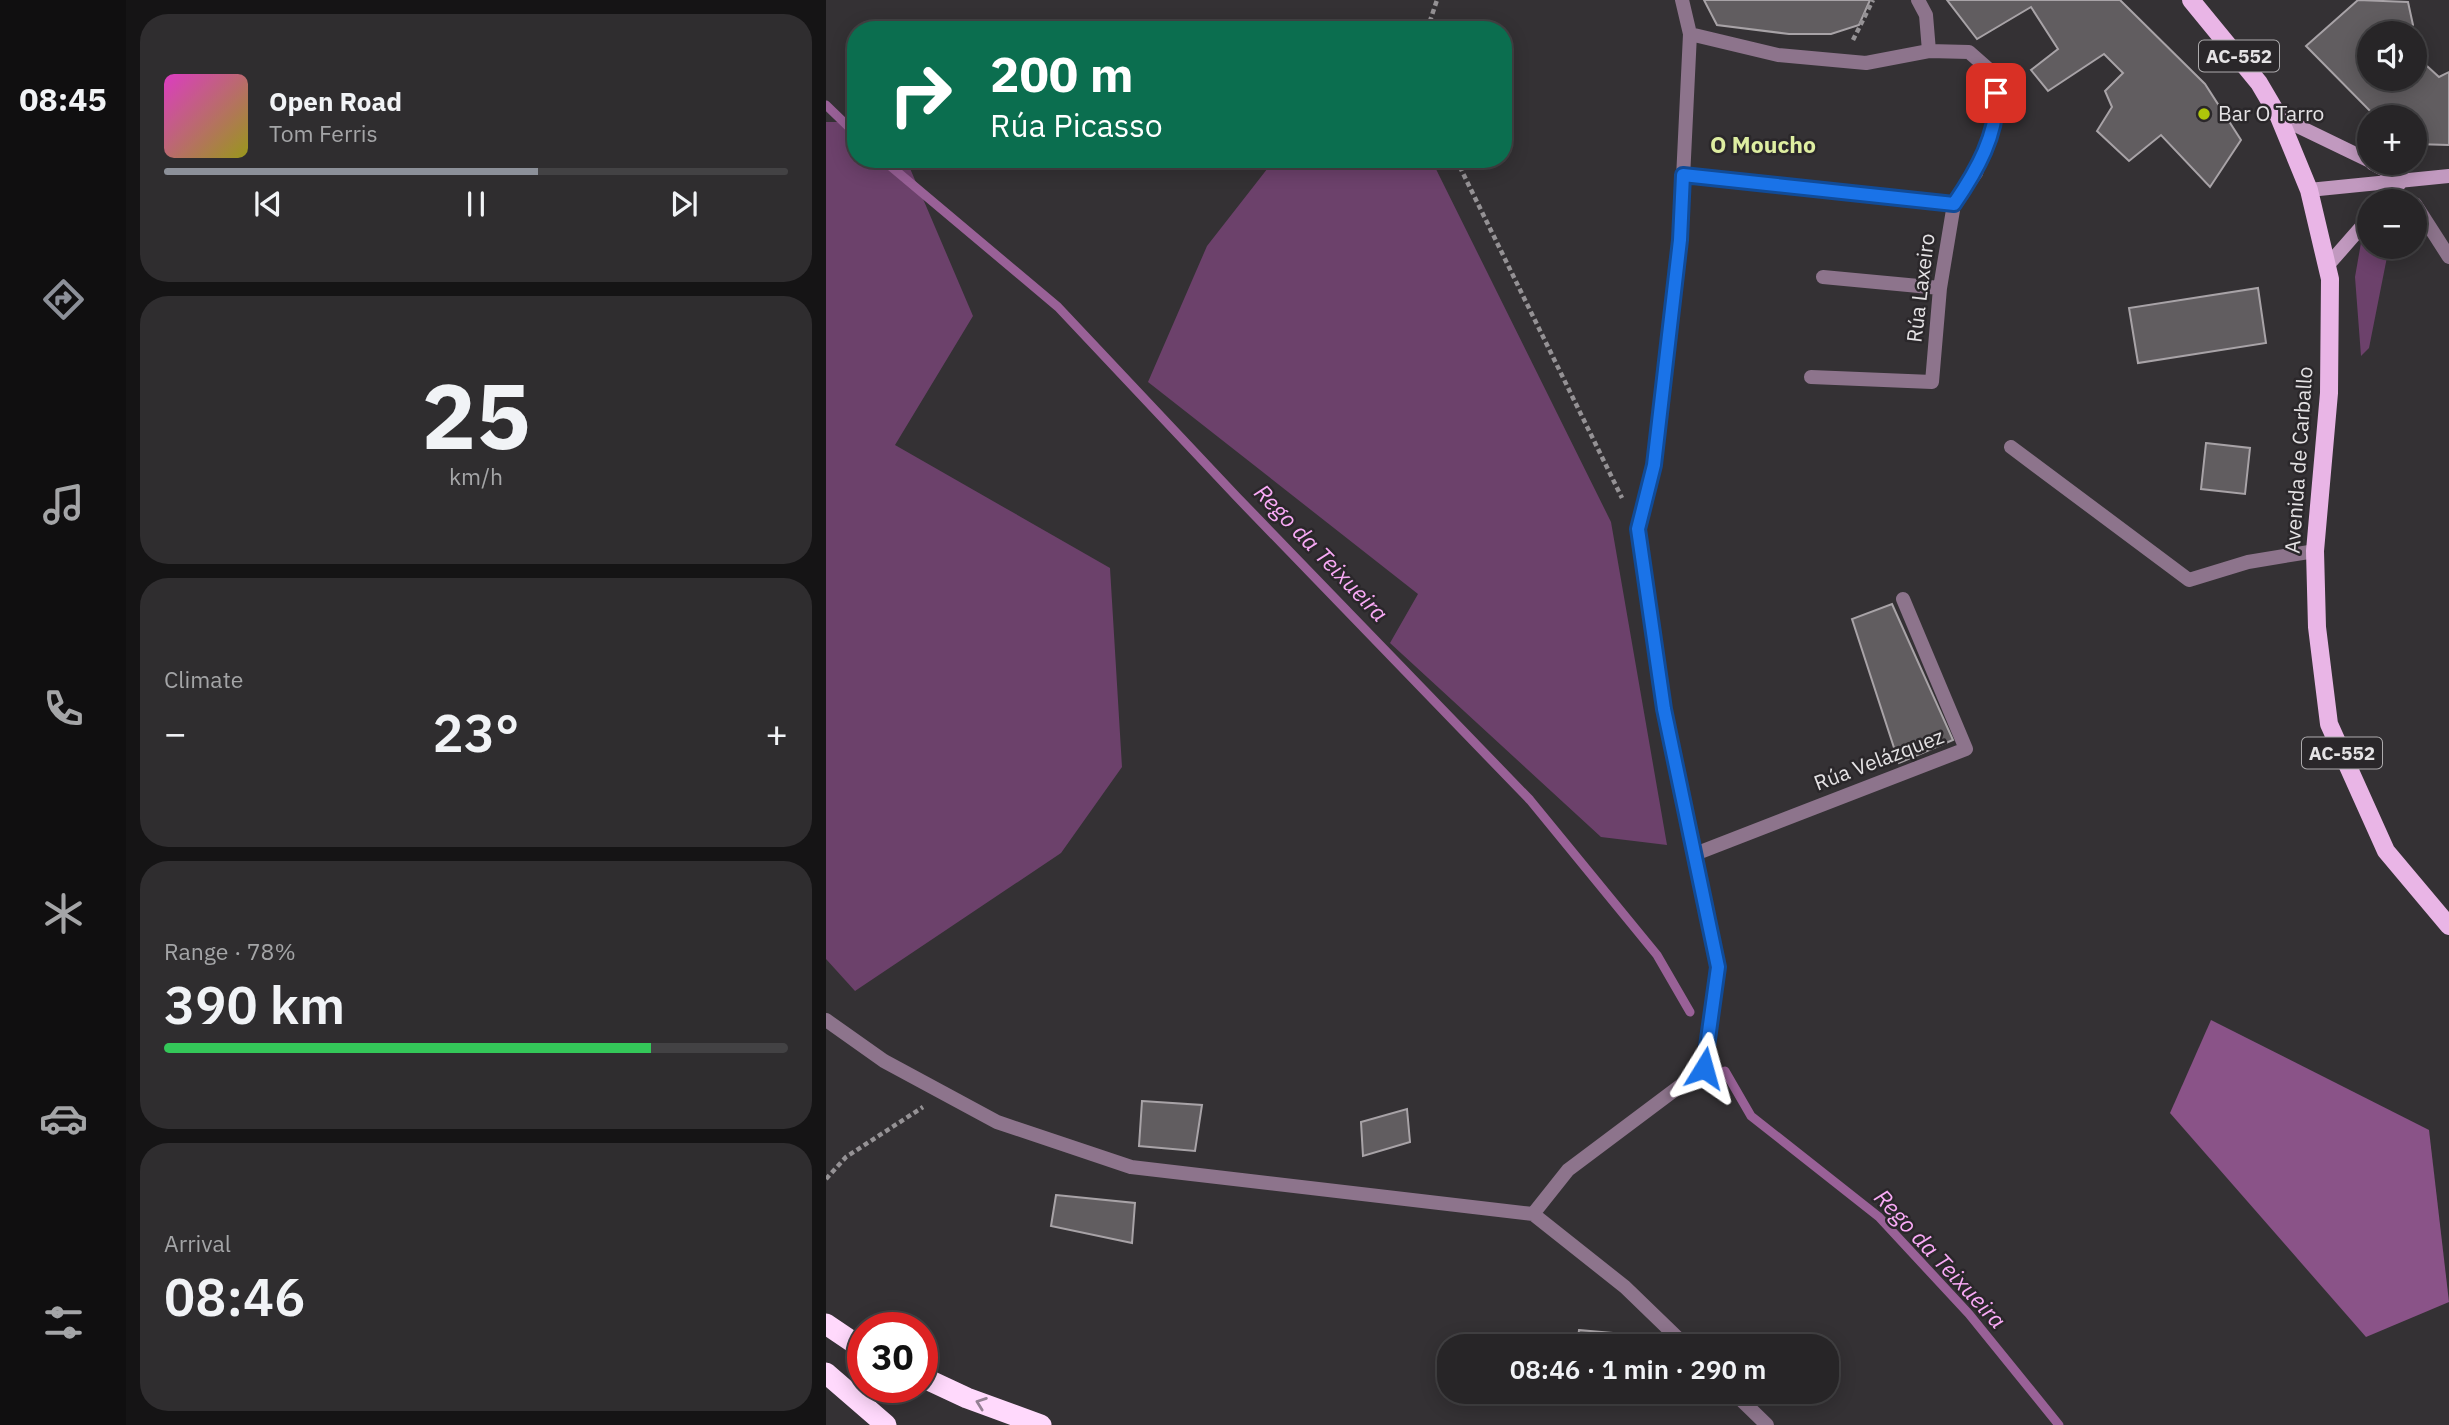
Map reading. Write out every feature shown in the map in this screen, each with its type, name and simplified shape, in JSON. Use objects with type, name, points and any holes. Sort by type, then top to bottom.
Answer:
[{"type":"highway","points":[[826,1324],[847,1338]]},
{"type":"highway","points":[[826,1373],[886,1425]]},
{"type":"highway","points":[[938,1384],[1041,1425]]},
{"type":"main road","name":"Avenida de Carballo","points":[[2191,0],[2243,61],[2279,117],[2309,190],[2328,265],[2329,393],[2315,551],[2317,627],[2329,724],[2386,851],[2449,926]]},
{"type":"street","points":[[1533,1214],[1567,1170],[1704,1068],[1718,967],[1664,709],[1638,529],[1654,465],[1680,240],[1690,34],[1682,0]]},
{"type":"street","points":[[1918,0],[1926,15],[1929,51]]},
{"type":"street","name":"Rúa Laxeiro","points":[[1690,34],[1777,55],[1866,63],[1929,51],[1969,52],[1994,74],[1997,112],[1976,173],[1954,204],[1940,288],[1932,382],[1811,377]]},
{"type":"street","points":[[2279,117],[2357,155]]},
{"type":"street","points":[[1683,175],[1954,204]]},
{"type":"street","points":[[2394,175],[2403,180],[2408,189]]},
{"type":"street","points":[[2309,190],[2449,176]]},
{"type":"street","points":[[2394,189],[2403,180]]},
{"type":"street","points":[[2427,222],[2449,257]]},
{"type":"street","points":[[2328,265],[2357,232]]},
{"type":"street","points":[[1823,277],[1940,288]]},
{"type":"street","points":[[2011,447],[2189,580],[2248,562],[2315,551]]},
{"type":"street","name":"Rúa Velázquez","points":[[1695,854],[1966,749],[1903,599]]},
{"type":"street","points":[[826,1020],[884,1061],[997,1122],[1131,1167],[1533,1214],[1625,1287],[1674,1334]]},
{"type":"street","points":[[1745,1404],[1767,1425]]},
{"type":"path","points":[[1430,21],[1437,0]]},
{"type":"path","points":[[1851,44],[1873,0]]},
{"type":"path","points":[[1460,168],[1638,529]]},
{"type":"path","points":[[826,1179],[846,1157],[944,1093]]},
{"type":"shaded area","points":[[826,122],[847,122],[847,168],[910,168],[973,316],[895,445],[1110,568],[1122,767],[1061,853],[855,991],[826,959]]},
{"type":"shaded area","points":[[1268,168],[1435,168],[1611,522],[1667,845],[1601,837],[1390,643],[1418,594],[1148,382],[1207,246]]},
{"type":"shaded area","points":[[2358,259],[2387,259],[2369,348],[2361,356],[2355,277]]},
{"type":"shaded area","points":[[2211,1020],[2429,1130],[2449,1302],[2366,1337],[2170,1113]]},
{"type":"building","points":[[1704,0],[1870,0],[1859,25],[1831,34],[1789,34],[1717,25]]},
{"type":"building","points":[[1947,0],[2120,0],[2205,84],[2241,140],[2210,187],[2161,135],[2129,161],[2097,131],[2112,107],[2105,91],[2123,73],[2104,54],[2048,91],[2031,70],[2058,49],[2031,7],[1977,39]]},
{"type":"building","points":[[2358,0],[2408,2],[2412,21],[2357,21],[2357,91],[2427,91],[2427,66],[2439,77],[2449,72],[2449,145],[2427,144],[2427,105],[2364,105],[2306,46]]},
{"type":"building","points":[[2258,288],[2266,343],[2138,363],[2129,308]]},
{"type":"building","points":[[2206,443],[2250,448],[2245,494],[2201,489]]},
{"type":"building","points":[[1892,604],[1953,740],[1899,763],[1852,619]]},
{"type":"building","points":[[1142,1101],[1202,1105],[1195,1151],[1139,1146]]},
{"type":"building","points":[[1407,1109],[1410,1142],[1363,1156],[1361,1122]]},
{"type":"building","points":[[1056,1195],[1135,1203],[1132,1243],[1051,1226]]},
{"type":"building","points":[[1579,1330],[1612,1333],[1612,1334],[1578,1334]]},
{"type":"waterway","name":"Rego da Teixueira","points":[[826,105],[847,125]]},
{"type":"waterway","name":"Rego da Teixueira","points":[[893,168],[1058,307],[1530,800],[1657,955],[1690,1012]]},
{"type":"waterway","name":"Rego da Teixueira","points":[[1725,1071],[1751,1116],[1879,1217],[1969,1314],[2059,1425]]},
{"type":"place","name":"Bar O Tarro","points":[[2204,114]]},
{"type":"district","name":"O Moucho","points":[[1763,145]]},
{"type":"route","points":[[1704,1068],[1718,967],[1664,709],[1638,529],[1654,465],[1680,240],[1683,175],[1954,204],[1976,173],[1997,112],[1996,93]]}]
